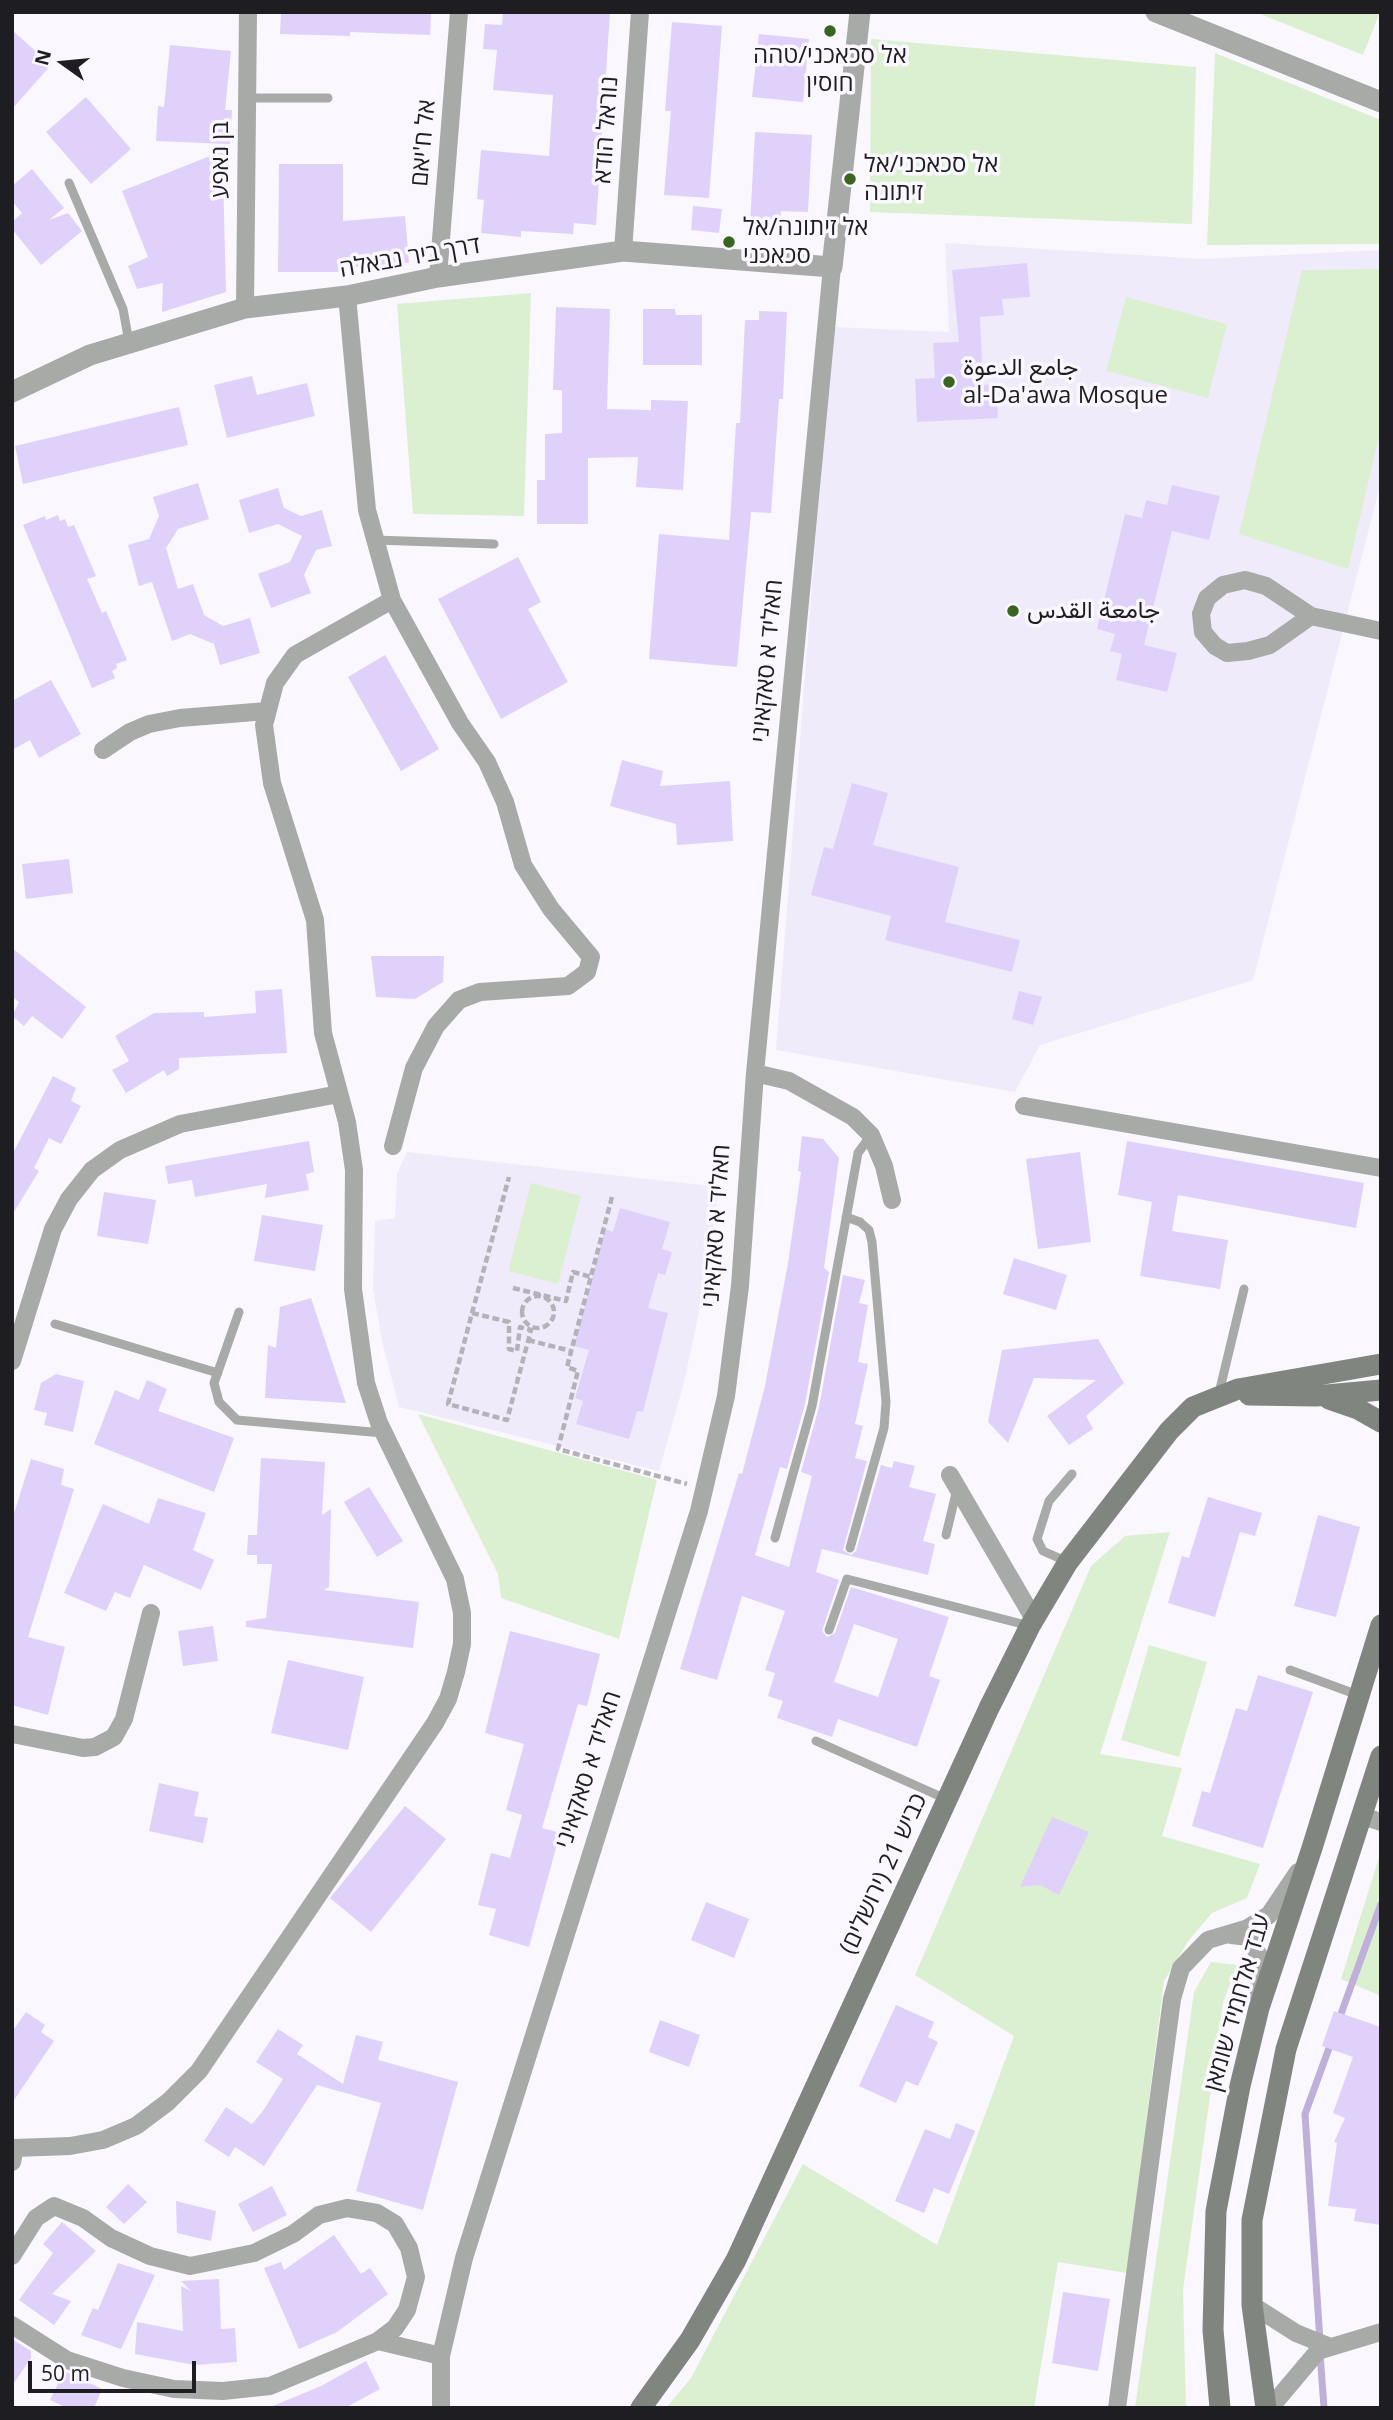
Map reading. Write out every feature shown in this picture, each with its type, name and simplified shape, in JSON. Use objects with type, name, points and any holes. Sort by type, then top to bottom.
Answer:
[{"type":"main road","name":"כביש 21 (ירושלים)","points":[[640,2408],[690,2340],[742,2249],[1032,1622],[1068,1562],[1181,1416],[1193,1407],[1219,1395],[1280,1380],[1381,1364]]},
{"type":"main road","name":"כביש 21 (ירושלים)","points":[[1219,1395],[1316,1396],[1381,1391]]},
{"type":"main road","points":[[1316,1396],[1358,1409],[1381,1422]]},
{"type":"main road","name":"עבד אלחמיד שומאן","points":[[1220,2408],[1213,2330],[1216,2211],[1240,2086],[1259,2008],[1312,1849],[1381,1625]]},
{"type":"main road","points":[[1268,2408],[1252,2305],[1252,2220],[1286,2049],[1371,1819],[1381,1756]]},
{"type":"street","name":"בן נאפע","points":[[245,308],[248,12]]},
{"type":"street","name":"אל ח'יאם","points":[[438,277],[459,12]]},
{"type":"street","name":"נוראל הודא","points":[[622,251],[640,12]]},
{"type":"street","name":"חאליד א סאקאיני","points":[[441,2408],[441,2356],[464,2259],[704,1489],[726,1396],[740,1286],[755,1073],[832,267],[860,12]]},
{"type":"street","points":[[1156,12],[1381,102]]},
{"type":"street","name":"דרך ביר נבאלה","points":[[12,392],[90,355],[245,308],[347,296],[438,277],[622,251],[832,267]]},
{"type":"street","points":[[347,296],[367,510],[392,600],[460,723],[488,762],[505,802],[523,864],[551,909],[591,957],[587,972],[568,986],[480,992],[459,1000],[436,1026],[414,1068],[393,1146]]},
{"type":"street","points":[[1311,616],[1270,645],[1227,653],[1215,646],[1203,632],[1201,614],[1207,598],[1223,585],[1245,580],[1266,586],[1311,616],[1381,631]]},
{"type":"street","points":[[13,2153],[103,2140],[136,2126],[168,2102],[191,2079],[270,1969],[435,1723],[447,1699],[462,1644],[462,1613],[455,1579],[383,1433],[366,1383],[353,1290],[354,1170],[347,1122],[323,1033],[315,920],[272,783],[264,725],[275,682],[295,655],[392,600]]},
{"type":"street","points":[[103,750],[130,732],[149,724],[180,718],[267,711]]},
{"type":"street","points":[[755,1073],[789,1081],[822,1097],[853,1117],[871,1135],[892,1200]]},
{"type":"street","points":[[12,1361],[53,1228],[69,1199],[92,1170],[120,1150],[180,1124],[339,1094]]},
{"type":"street","points":[[1024,1106],[1381,1168]]},
{"type":"street","points":[[954,1481],[1032,1622]]},
{"type":"street","points":[[12,1734],[83,1748],[106,1743],[114,1737],[124,1720],[151,1613]]},
{"type":"street","points":[[1117,2408],[1172,1999],[1181,1968],[1208,1940],[1248,1928],[1269,1915],[1312,1849]]},
{"type":"street","points":[[1227,1935],[1249,1937],[1259,1956],[1259,2008]]},
{"type":"street","points":[[12,2256],[36,2218],[54,2206],[83,2218],[111,2238],[150,2256],[190,2266],[254,2253],[293,2234],[319,2215],[347,2208],[377,2213],[395,2224],[410,2248],[416,2277],[407,2310],[395,2328],[377,2341],[270,2386],[223,2391],[174,2389],[123,2378],[67,2360],[12,2325]]},
{"type":"street","points":[[1252,2305],[1296,2333],[1328,2346]]},
{"type":"street","points":[[1268,2408],[1318,2351],[1381,2332]]},
{"type":"street","points":[[377,2341],[441,2356]]},
{"type":"lane","points":[[246,98],[328,98]]},
{"type":"lane","points":[[69,183],[123,309],[129,342]]},
{"type":"lane","points":[[374,540],[494,544]]},
{"type":"lane","points":[[775,1538],[812,1406],[858,1153],[871,1135]]},
{"type":"lane","points":[[846,1217],[860,1222],[869,1230],[872,1242],[886,1402],[884,1427],[850,1548]]},
{"type":"lane","points":[[1219,1395],[1244,1289]]},
{"type":"lane","points":[[239,1312],[214,1383],[219,1402],[237,1420],[383,1433]]},
{"type":"lane","points":[[55,1324],[218,1373]]},
{"type":"lane","points":[[1068,1562],[1043,1551],[1037,1539],[1039,1523],[1049,1501],[1072,1474]]},
{"type":"lane","points":[[946,1535],[954,1481]]},
{"type":"lane","points":[[829,1630],[848,1579],[1032,1622]]},
{"type":"lane","points":[[1290,1671],[1359,1695]]},
{"type":"lane","points":[[816,1741],[948,1800]]},
{"type":"path","points":[[509,1177],[448,1404],[507,1420],[532,1329]]},
{"type":"path","points":[[612,1197],[567,1367],[578,1371],[558,1449],[704,1489]]},
{"type":"path","points":[[513,1288],[566,1301],[573,1272],[591,1277]]},
{"type":"path","points":[[472,1313],[509,1322],[509,1349],[517,1351],[520,1327],[532,1329],[547,1325],[553,1317],[552,1306],[544,1297],[531,1297],[522,1308],[522,1317],[532,1329]]},
{"type":"path","points":[[528,1340],[571,1351]]},
{"type":"shaded area","points":[[945,243],[1203,259],[1381,250],[1381,482],[1253,980],[1040,1045],[1015,1092],[776,1050],[832,327],[949,332]]},
{"type":"shaded area","points":[[407,1152],[719,1187],[702,1299],[683,1386],[659,1471],[399,1407],[382,1341],[373,1289],[375,1221],[395,1218],[397,1174]]},
{"type":"green space","points":[[1255,12],[1380,12],[1363,55]]},
{"type":"green space","points":[[871,39],[1196,67],[1192,224],[870,212]]},
{"type":"green space","points":[[1215,53],[1381,120],[1381,244],[1207,245]]},
{"type":"green space","points":[[1381,269],[1381,427],[1348,569],[1239,534],[1302,270]]},
{"type":"green space","points":[[531,293],[524,516],[413,514],[397,304]]},
{"type":"green space","points":[[1126,297],[1227,324],[1208,398],[1106,371]]},
{"type":"green space","points":[[531,1183],[581,1196],[558,1284],[508,1271]]},
{"type":"green space","points":[[418,1414],[657,1480],[619,1639],[501,1598],[498,1574]]},
{"type":"green space","points":[[1170,1532],[1100,1754],[1182,1768],[1162,1836],[1260,1864],[1247,1898],[1212,1913],[1189,1940],[1164,1981],[1127,2273],[1058,2262],[1034,2408],[666,2408],[691,2378],[803,2164],[937,2245],[1014,2036],[915,1975],[1091,1566],[1125,1536]]},
{"type":"green space","points":[[1149,1645],[1207,1662],[1179,1757],[1121,1740]]},
{"type":"green space","points":[[1381,1851],[1381,1996],[1341,1979]]},
{"type":"green space","points":[[1211,1962],[1237,1965],[1223,2003],[1183,2290],[1186,2408],[1135,2408],[1194,1992]]},
{"type":"building","points":[[281,12],[431,12],[430,35],[350,32],[350,36],[280,34]]},
{"type":"building","points":[[503,12],[610,12],[596,225],[574,223],[573,234],[521,231],[521,237],[481,233],[484,200],[477,199],[481,150],[549,156],[553,95],[493,90],[497,50],[483,49],[485,24],[502,25]]},
{"type":"building","points":[[672,22],[722,26],[709,198],[664,195],[671,111],[665,111]]},
{"type":"building","points":[[12,30],[51,65],[12,109]]},
{"type":"building","points":[[759,34],[809,39],[803,102],[752,97]]},
{"type":"building","points":[[170,45],[231,51],[225,110],[232,110],[230,144],[156,141],[158,106],[164,107]]},
{"type":"building","points":[[86,97],[131,149],[91,184],[46,132]]},
{"type":"building","points":[[755,132],[812,135],[808,212],[781,211],[780,226],[750,225]]},
{"type":"building","points":[[230,148],[228,175],[223,175],[226,292],[162,312],[163,283],[137,289],[128,266],[148,257],[122,191]]},
{"type":"building","points":[[279,164],[343,164],[343,221],[405,216],[409,263],[343,268],[343,272],[278,272]]},
{"type":"building","points":[[32,169],[64,208],[49,220],[68,213],[82,231],[41,265],[12,229],[12,222],[22,213],[12,201],[12,186]]},
{"type":"building","points":[[693,206],[722,209],[719,233],[691,230]]},
{"type":"building","points":[[1027,263],[1030,297],[1002,299],[1004,315],[980,317],[983,385],[996,384],[998,418],[917,422],[915,379],[935,378],[933,343],[959,342],[952,270]]},
{"type":"building","points":[[556,307],[610,309],[607,409],[651,410],[651,400],[688,401],[683,490],[636,487],[638,457],[588,458],[588,524],[537,524],[537,480],[545,480],[545,434],[562,433],[562,390],[553,390]]},
{"type":"building","points":[[643,309],[675,309],[676,315],[702,315],[702,365],[643,365]]},
{"type":"building","points":[[759,311],[787,312],[783,399],[779,399],[771,513],[751,512],[737,667],[649,659],[659,534],[729,540],[736,423],[740,423],[745,320],[759,320]]},
{"type":"building","points":[[252,376],[257,395],[307,383],[315,416],[227,438],[214,385]]},
{"type":"building","points":[[179,407],[188,445],[23,484],[15,446]]},
{"type":"building","points":[[198,483],[209,519],[178,529],[166,548],[178,589],[193,584],[204,615],[223,626],[250,618],[260,653],[220,665],[214,644],[190,634],[172,641],[152,582],[139,586],[128,545],[149,539],[159,516],[153,497]]},
{"type":"building","points":[[1172,485],[1220,496],[1209,540],[1172,531],[1144,645],[1177,653],[1167,692],[1116,680],[1122,654],[1110,651],[1115,634],[1097,629],[1125,514],[1142,518],[1146,500],[1167,505]]},
{"type":"building","points":[[278,488],[284,508],[301,516],[322,510],[332,546],[316,550],[304,575],[311,593],[271,608],[258,574],[290,562],[302,536],[278,524],[249,533],[239,500]]},
{"type":"building","points":[[58,515],[60,521],[65,519],[68,527],[74,525],[96,576],[87,579],[102,613],[106,611],[127,660],[116,664],[117,668],[112,671],[115,678],[92,688],[23,525],[45,516],[46,520]]},
{"type":"building","points":[[518,557],[541,602],[528,609],[568,682],[501,719],[438,599]]},
{"type":"building","points":[[385,655],[439,749],[401,771],[348,677]]},
{"type":"building","points":[[51,680],[81,734],[39,758],[30,740],[12,750],[12,701]]},
{"type":"building","points":[[622,760],[663,771],[660,786],[730,781],[733,841],[677,845],[676,824],[610,806]]},
{"type":"building","points":[[852,783],[888,793],[873,845],[959,867],[945,922],[1020,940],[1012,972],[885,940],[891,916],[811,895],[824,847],[833,849]]},
{"type":"building","points":[[69,859],[73,893],[26,899],[22,864]]},
{"type":"building","points":[[12,948],[86,1007],[62,1039],[32,1016],[24,1026],[12,1016],[19,1002],[12,996]]},
{"type":"building","points":[[371,956],[444,956],[443,982],[415,999],[376,997]]},
{"type":"building","points":[[282,989],[287,1053],[179,1058],[179,1069],[167,1076],[164,1070],[126,1093],[112,1070],[129,1061],[115,1036],[154,1013],[204,1012],[204,1017],[256,1013],[255,991]]},
{"type":"building","points":[[1019,991],[1042,997],[1033,1025],[1012,1019]]},
{"type":"building","points":[[53,1076],[76,1088],[71,1101],[81,1106],[61,1144],[49,1138],[34,1168],[39,1171],[12,1215],[12,1155]]},
{"type":"building","points":[[802,1136],[823,1139],[839,1158],[824,1268],[829,1272],[805,1404],[787,1469],[780,1467],[755,1555],[789,1567],[812,1476],[801,1472],[819,1407],[843,1275],[865,1280],[859,1303],[868,1305],[858,1362],[868,1364],[855,1424],[863,1426],[855,1458],[867,1461],[843,1550],[851,1555],[856,1551],[881,1465],[892,1468],[894,1461],[915,1466],[909,1487],[936,1494],[923,1541],[935,1544],[928,1575],[822,1549],[816,1572],[839,1580],[822,1631],[827,1637],[835,1633],[851,1587],[949,1617],[929,1676],[940,1680],[917,1747],[838,1719],[832,1737],[777,1718],[783,1701],[768,1696],[775,1673],[765,1670],[785,1611],[742,1596],[717,1680],[680,1669],[739,1473],[742,1474],[765,1386],[788,1263],[801,1172],[798,1171]],"holes":[[[854,1624],[898,1639],[878,1697],[834,1682]]]},
{"type":"building","points":[[309,1141],[314,1172],[306,1174],[309,1190],[265,1198],[267,1184],[195,1197],[192,1180],[168,1184],[165,1166]]},
{"type":"building","points":[[1127,1141],[1364,1183],[1356,1228],[1178,1195],[1172,1231],[1228,1240],[1220,1289],[1140,1276],[1152,1202],[1118,1195]]},
{"type":"building","points":[[1080,1152],[1091,1242],[1038,1249],[1026,1159]]},
{"type":"building","points":[[104,1192],[156,1200],[148,1244],[97,1236]]},
{"type":"building","points":[[620,1208],[670,1222],[662,1249],[672,1252],[665,1275],[658,1273],[648,1308],[668,1313],[643,1412],[637,1411],[629,1439],[576,1424],[583,1401],[575,1398],[589,1350],[574,1346],[605,1229],[613,1232]]},
{"type":"building","points":[[262,1215],[323,1225],[315,1271],[254,1261]]},
{"type":"building","points":[[1014,1258],[1067,1275],[1056,1310],[1003,1294]]},
{"type":"building","points":[[311,1298],[346,1403],[265,1398],[268,1345],[276,1348],[280,1307]]},
{"type":"building","points":[[1098,1339],[1124,1383],[1086,1416],[1093,1429],[1069,1445],[1047,1416],[1096,1380],[1034,1378],[1008,1443],[988,1422],[1002,1350]]},
{"type":"building","points":[[56,1374],[84,1381],[73,1432],[44,1425],[47,1413],[34,1410],[41,1383]]},
{"type":"building","points":[[147,1380],[167,1389],[158,1411],[234,1438],[214,1492],[94,1444],[115,1390],[139,1400]]},
{"type":"building","points":[[261,1458],[325,1462],[322,1515],[331,1509],[329,1587],[324,1590],[419,1602],[413,1648],[246,1627],[246,1621],[266,1618],[272,1564],[257,1564],[257,1555],[247,1555],[248,1535],[257,1535]]},
{"type":"building","points":[[31,1459],[64,1469],[61,1485],[74,1489],[28,1637],[65,1647],[48,1715],[12,1705],[12,1520]]},
{"type":"building","points":[[369,1487],[403,1541],[377,1557],[344,1502]]},
{"type":"building","points":[[1208,1497],[1262,1513],[1255,1536],[1240,1532],[1215,1617],[1168,1603],[1182,1556],[1189,1558]]},
{"type":"building","points":[[158,1498],[206,1513],[193,1550],[214,1560],[201,1590],[144,1565],[130,1598],[115,1592],[106,1611],[64,1593],[103,1504],[149,1524]]},
{"type":"building","points":[[1318,1515],[1360,1527],[1336,1617],[1294,1606]]},
{"type":"building","points":[[213,1626],[218,1661],[183,1666],[178,1631]]},
{"type":"building","points":[[510,1631],[600,1654],[587,1706],[578,1704],[542,1828],[560,1833],[529,1947],[489,1935],[496,1909],[478,1905],[491,1853],[510,1858],[522,1815],[506,1810],[524,1744],[485,1733]]},
{"type":"building","points":[[288,1660],[364,1677],[348,1750],[271,1733]]},
{"type":"building","points":[[1258,1675],[1313,1692],[1263,1848],[1192,1826],[1202,1791],[1210,1793],[1236,1708],[1247,1711]]},
{"type":"building","points":[[159,1783],[199,1792],[194,1816],[208,1818],[203,1843],[149,1831]]},
{"type":"building","points":[[405,1806],[446,1839],[371,1932],[330,1898]]},
{"type":"building","points":[[1052,1817],[1089,1832],[1059,1895],[1040,1885],[1020,1887]]},
{"type":"building","points":[[706,1902],[749,1919],[734,1958],[691,1940]]},
{"type":"building","points":[[896,2005],[934,2022],[928,2037],[938,2042],[918,2086],[906,2081],[896,2103],[859,2086]]},
{"type":"building","points":[[1334,2011],[1381,2027],[1381,2225],[1354,2221],[1356,2209],[1328,2206],[1337,2143],[1334,2142],[1345,2118],[1333,2113],[1353,2057],[1322,2046]]},
{"type":"building","points":[[26,2012],[45,2025],[41,2032],[54,2041],[12,2103],[12,2032]]},
{"type":"building","points":[[660,2020],[700,2035],[689,2067],[649,2052]]},
{"type":"building","points":[[278,2029],[303,2045],[297,2054],[343,2084],[356,2035],[383,2042],[378,2060],[458,2082],[423,2210],[356,2191],[381,2103],[317,2085],[264,2166],[235,2147],[229,2157],[204,2141],[226,2107],[252,2124],[263,2111],[283,2079],[256,2062]]},
{"type":"building","points":[[956,2123],[975,2131],[949,2194],[934,2188],[924,2213],[895,2201],[925,2129],[950,2139]]},
{"type":"building","points":[[128,2184],[147,2202],[124,2224],[106,2207]]},
{"type":"building","points":[[272,2186],[287,2215],[253,2232],[238,2204]]},
{"type":"building","points":[[176,2201],[216,2211],[211,2241],[177,2233]]},
{"type":"building","points":[[62,2222],[96,2251],[52,2294],[71,2301],[54,2325],[19,2300],[53,2253],[43,2244]]},
{"type":"building","points":[[334,2235],[361,2274],[370,2268],[388,2294],[337,2332],[299,2349],[264,2268],[281,2262],[284,2270]]},
{"type":"building","points":[[118,2263],[155,2275],[121,2349],[81,2335],[93,2308],[98,2310]]},
{"type":"building","points":[[219,2279],[221,2329],[235,2328],[237,2362],[195,2365],[135,2354],[137,2322],[183,2331],[181,2286],[191,2291],[181,2281]]},
{"type":"building","points":[[1063,2292],[1110,2299],[1098,2371],[1052,2363]]},
{"type":"building","points":[[12,2339],[31,2351],[31,2358],[12,2386]]},
{"type":"building","points":[[366,2361],[380,2389],[345,2408],[268,2408],[321,2386]]},
{"type":"building","points":[[64,2371],[102,2389],[94,2408],[67,2408],[50,2400]]},
{"type":"waterway","points":[[1338,2022],[1381,1904]]},
{"type":"waterway","points":[[1320,2341],[1305,2114],[1332,2040]]},
{"type":"waterway","points":[[1320,2353],[1324,2408]]},
{"type":"place","name":"אל סכאכני/טהה חוסין","points":[[830,31]]},
{"type":"place","name":"אל סכאכני/אל זיתונה","points":[[850,179]]},
{"type":"place","name":"אל זיתונה/אל סכאכני","points":[[729,242]]},
{"type":"place","name":"جامع الدعوة al-Da'awa Mosque","points":[[949,382]]},
{"type":"place","name":"جامعة القدس","points":[[1013,611]]}]
